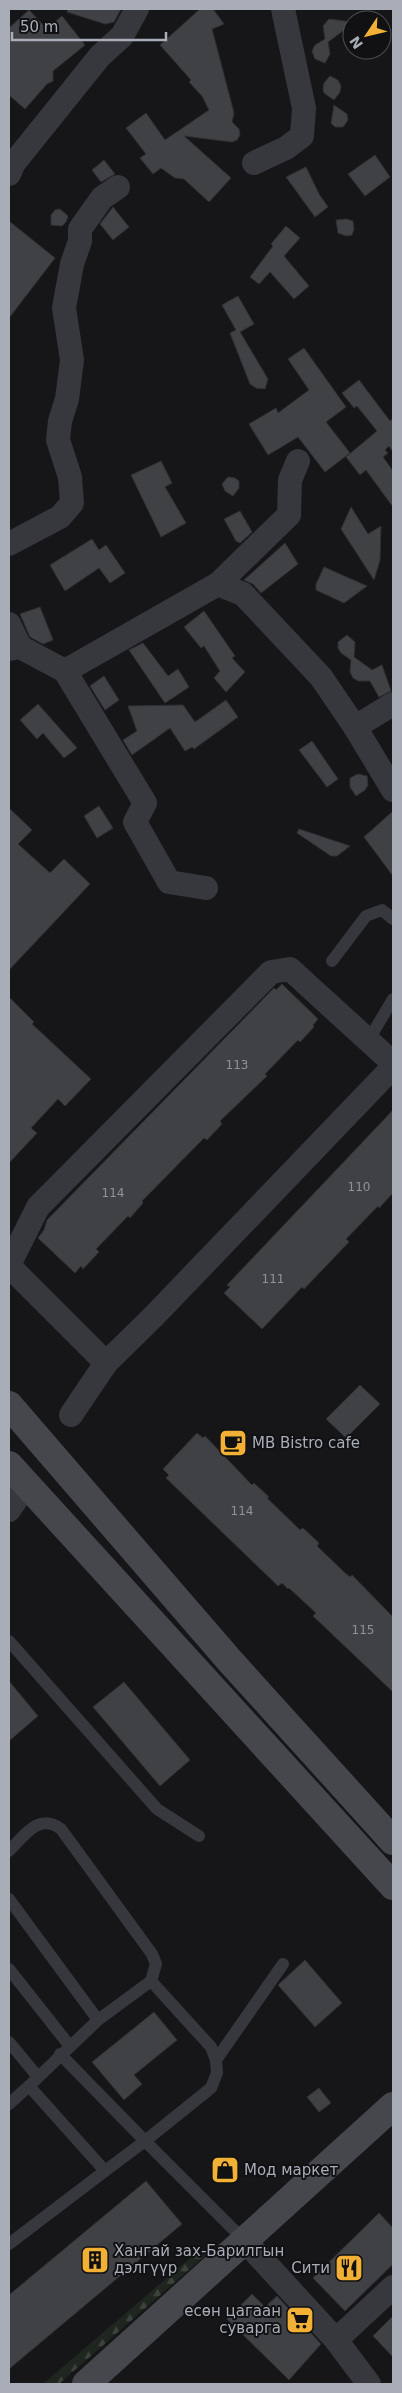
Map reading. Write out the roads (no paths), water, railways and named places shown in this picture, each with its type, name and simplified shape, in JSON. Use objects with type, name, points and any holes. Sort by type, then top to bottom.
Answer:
[{"type":"main road","points":[[9,1405],[230,1661],[393,1841]]},
{"type":"main road","points":[[17,1475],[393,1886]]},
{"type":"main road","points":[[86,2384],[393,2106]]},
{"type":"street","points":[[9,174],[14,163],[100,56],[122,36],[137,9]]},
{"type":"street","points":[[254,163],[286,148],[302,136],[304,108],[283,9]]},
{"type":"street","points":[[9,544],[60,517],[72,503],[70,477],[58,440],[60,421],[67,399],[72,360],[64,308],[72,264],[80,241],[80,229],[102,198],[118,187]]},
{"type":"street","points":[[65,671],[218,584],[289,515],[290,480],[298,461]]},
{"type":"street","points":[[218,584],[243,594],[321,676],[355,727],[393,790]]},
{"type":"street","points":[[9,624],[14,648],[65,671],[145,803],[135,822],[169,882],[206,888]]},
{"type":"street","points":[[355,727],[393,704]]},
{"type":"street","points":[[106,1363],[11,1268],[12,1259],[38,1207],[271,972],[290,969],[393,1063]]},
{"type":"street","points":[[71,1415],[106,1363],[161,1309],[393,1067]]},
{"type":"street","points":[[9,1510],[17,1475]]},
{"type":"street","points":[[245,2241],[336,2340],[370,2384]]},
{"type":"street","points":[[336,2340],[393,2288]]},
{"type":"lane","points":[[332,961],[366,916],[382,910],[393,919]]},
{"type":"lane","points":[[368,1041],[393,999]]},
{"type":"lane","points":[[9,1641],[157,1809],[199,1836]]},
{"type":"lane","points":[[9,1851],[37,1824],[46,1821],[53,1823],[61,1829],[152,1954],[156,1964],[151,1981],[98,2020],[9,2104]]},
{"type":"lane","points":[[9,1898],[98,2020]]},
{"type":"lane","points":[[216,2060],[283,1964]]},
{"type":"lane","points":[[9,1970],[65,2050],[145,2141],[245,2241]]},
{"type":"lane","points":[[9,2244],[145,2141],[211,2088],[217,2073],[216,2060],[211,2047],[151,1981]]},
{"type":"lane","points":[[9,2042],[38,2077]]},
{"type":"lane","points":[[29,2086],[105,2171]]},
{"type":"place","name":"MB Bistro cafe","points":[[233,1443]]},
{"type":"place","name":"Мод маркет","points":[[225,2170]]},
{"type":"place","name":"Хангай зах-Барилгын дэлгүүр","points":[[95,2260]]},
{"type":"place","name":"Сити","points":[[349,2268]]},
{"type":"place","name":"есөн цагаан суварга","points":[[300,2320]]}]
